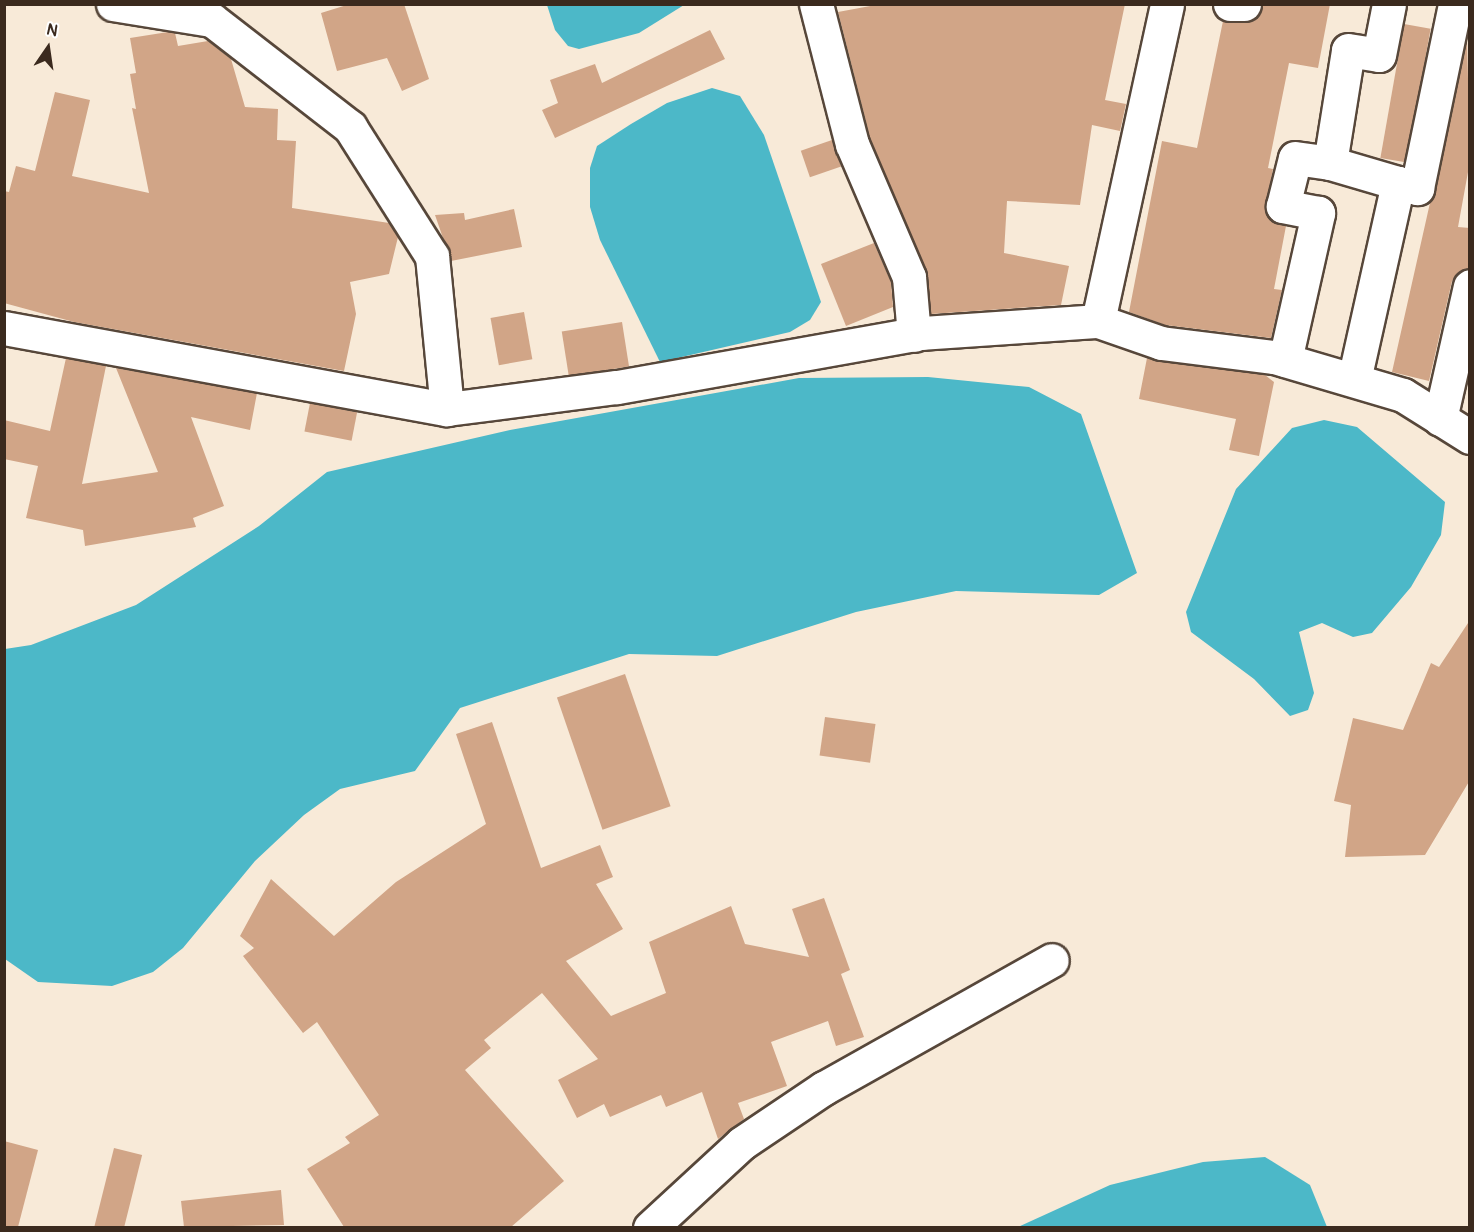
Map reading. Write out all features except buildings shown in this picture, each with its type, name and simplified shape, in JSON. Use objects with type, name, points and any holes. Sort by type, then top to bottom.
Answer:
[{"type":"street","points":[[113,4],[212,20],[350,128],[432,256],[447,409]]},
{"type":"street","points":[[816,4],[852,144],[909,277],[914,335]]},
{"type":"street","points":[[1098,321],[1167,4]]},
{"type":"street","points":[[1230,4],[1244,4]]},
{"type":"street","points":[[1330,163],[1348,50],[1379,55],[1389,4]]},
{"type":"street","points":[[1285,360],[1318,213],[1283,206],[1295,158],[1330,163],[1417,188],[1455,4]]},
{"type":"street","points":[[1354,380],[1398,183]]},
{"type":"street","points":[[1440,418],[1470,286]]},
{"type":"street","points":[[4,328],[447,409],[617,387],[914,335],[1098,321],[1161,343],[1285,360],[1403,395],[1470,437]]},
{"type":"street","points":[[650,1227],[742,1143],[824,1088],[1052,960]]},
{"type":"water","points":[[547,4],[684,5],[639,33],[579,49],[568,46],[555,30]]},
{"type":"water","points":[[712,88],[740,96],[764,135],[821,302],[810,320],[790,332],[660,362],[600,240],[590,207],[590,168],[597,146],[667,103]]},
{"type":"water","points":[[928,377],[1029,387],[1081,414],[1137,573],[1099,595],[956,591],[856,612],[717,656],[629,654],[460,708],[415,771],[340,789],[304,815],[255,861],[183,948],[153,972],[112,986],[38,982],[5,959],[5,649],[31,645],[136,605],[259,526],[327,472],[510,430],[799,378]]},
{"type":"water","points":[[1324,420],[1357,427],[1445,502],[1441,535],[1411,587],[1372,633],[1353,637],[1322,623],[1299,632],[1314,693],[1308,710],[1290,716],[1254,679],[1191,632],[1186,612],[1236,489],[1292,428]]},
{"type":"water","points":[[1265,1157],[1310,1185],[1327,1227],[1018,1227],[1110,1185],[1203,1162]]}]
